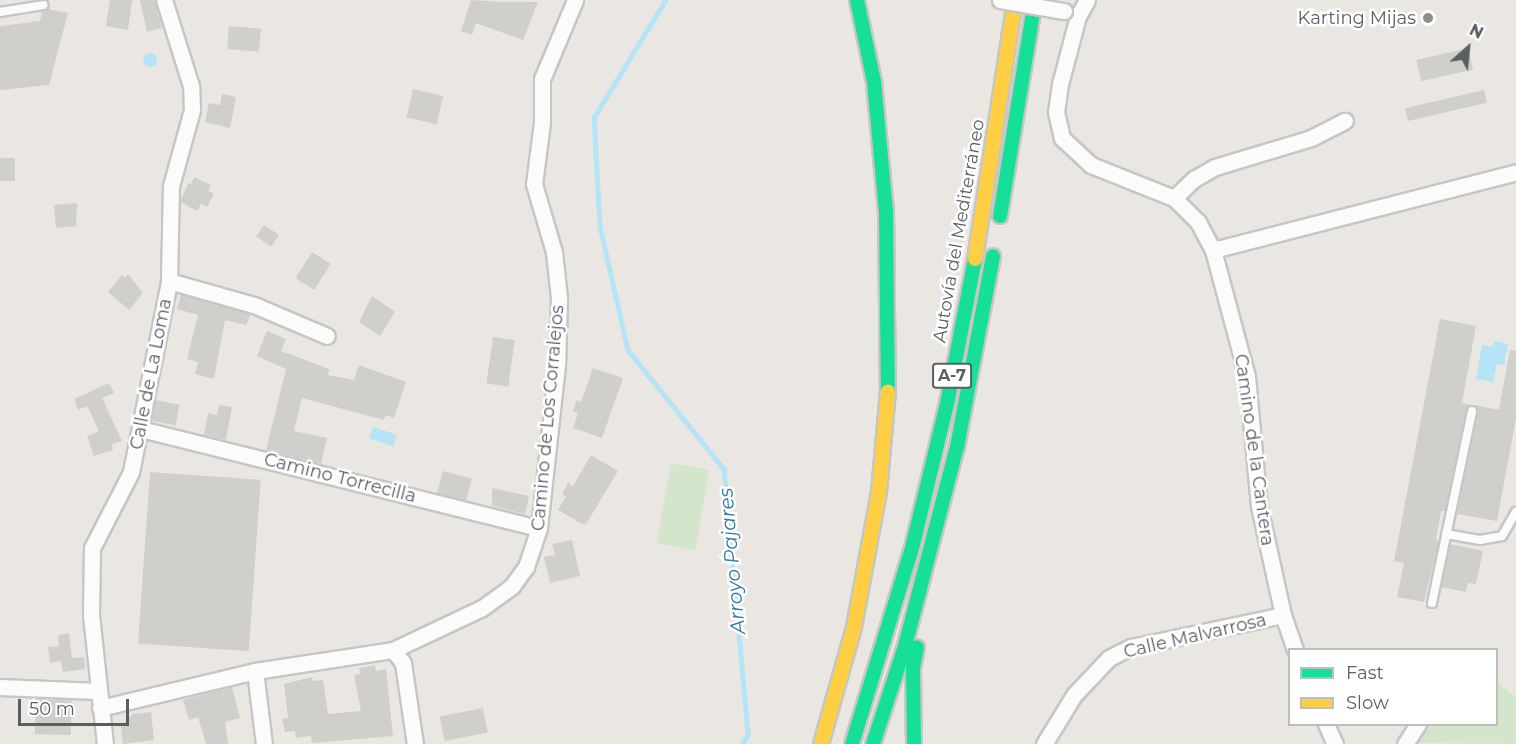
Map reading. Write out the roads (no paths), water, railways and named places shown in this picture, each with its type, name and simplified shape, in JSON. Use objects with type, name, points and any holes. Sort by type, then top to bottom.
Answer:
[{"type":"highway","points":[[821,744],[854,627],[879,492],[890,300],[874,82],[857,0]]},
{"type":"highway","name":"Autovía del Mediterráneo","points":[[852,744],[913,544],[948,399],[977,247],[1015,0]]},
{"type":"highway","points":[[873,744],[925,574],[957,447],[996,240],[1035,0]]},
{"type":"highway","points":[[844,10],[876,125]]},
{"type":"highway","points":[[914,744],[913,668],[925,608],[925,574]]},
{"type":"street","name":"Calle de La Loma","points":[[105,744],[99,708],[100,671],[92,616],[92,548],[131,472],[141,429],[169,281],[169,198],[189,130],[193,102],[164,0]]},
{"type":"street","name":"Camino de Los Corralejos","points":[[99,708],[255,670],[393,650],[482,608],[512,586],[526,567],[539,528],[556,366],[559,298],[554,252],[534,184],[544,68],[575,0]]},
{"type":"street","points":[[1000,0],[1071,14]]},
{"type":"street","points":[[1087,0],[1071,14],[1056,112],[1062,138],[1091,165],[1174,198],[1194,179],[1215,167],[1311,138],[1345,121]]},
{"type":"street","points":[[1213,250],[1516,172]]},
{"type":"street","name":"Camino de la Cantera","points":[[1174,198],[1198,222],[1213,250],[1247,377],[1259,506],[1283,615],[1294,648]]},
{"type":"street","points":[[169,281],[254,305],[327,336]]},
{"type":"street","name":"Camino Torrecilla","points":[[141,429],[539,528]]},
{"type":"street","name":"Calle Malvarrosa","points":[[1044,744],[1074,695],[1108,658],[1131,647],[1283,615]]},
{"type":"street","points":[[393,650],[403,663],[415,744]]},
{"type":"street","points":[[255,670],[264,744]]},
{"type":"street","points":[[0,687],[98,691]]},
{"type":"street","points":[[1327,726],[1335,744]]},
{"type":"street","points":[[1405,744],[1417,726]]},
{"type":"lane","points":[[0,12],[43,5]]},
{"type":"lane","points":[[1432,603],[1472,411]]},
{"type":"lane","points":[[1446,534],[1480,540],[1502,536],[1516,512]]},
{"type":"water","points":[[147,53],[153,53],[157,60],[153,67],[147,67],[143,63],[143,57]]},
{"type":"water","points":[[1494,341],[1508,344],[1504,365],[1497,364],[1493,382],[1476,379],[1482,345],[1492,347]]},
{"type":"water","points":[[373,427],[397,435],[393,446],[369,438]]},
{"type":"waterway","name":"Arroyo Pajares","points":[[666,0],[594,118],[600,226],[628,350],[724,469],[748,735],[743,744]]},
{"type":"place","name":"Karting Mijas","points":[[1428,18]]}]
